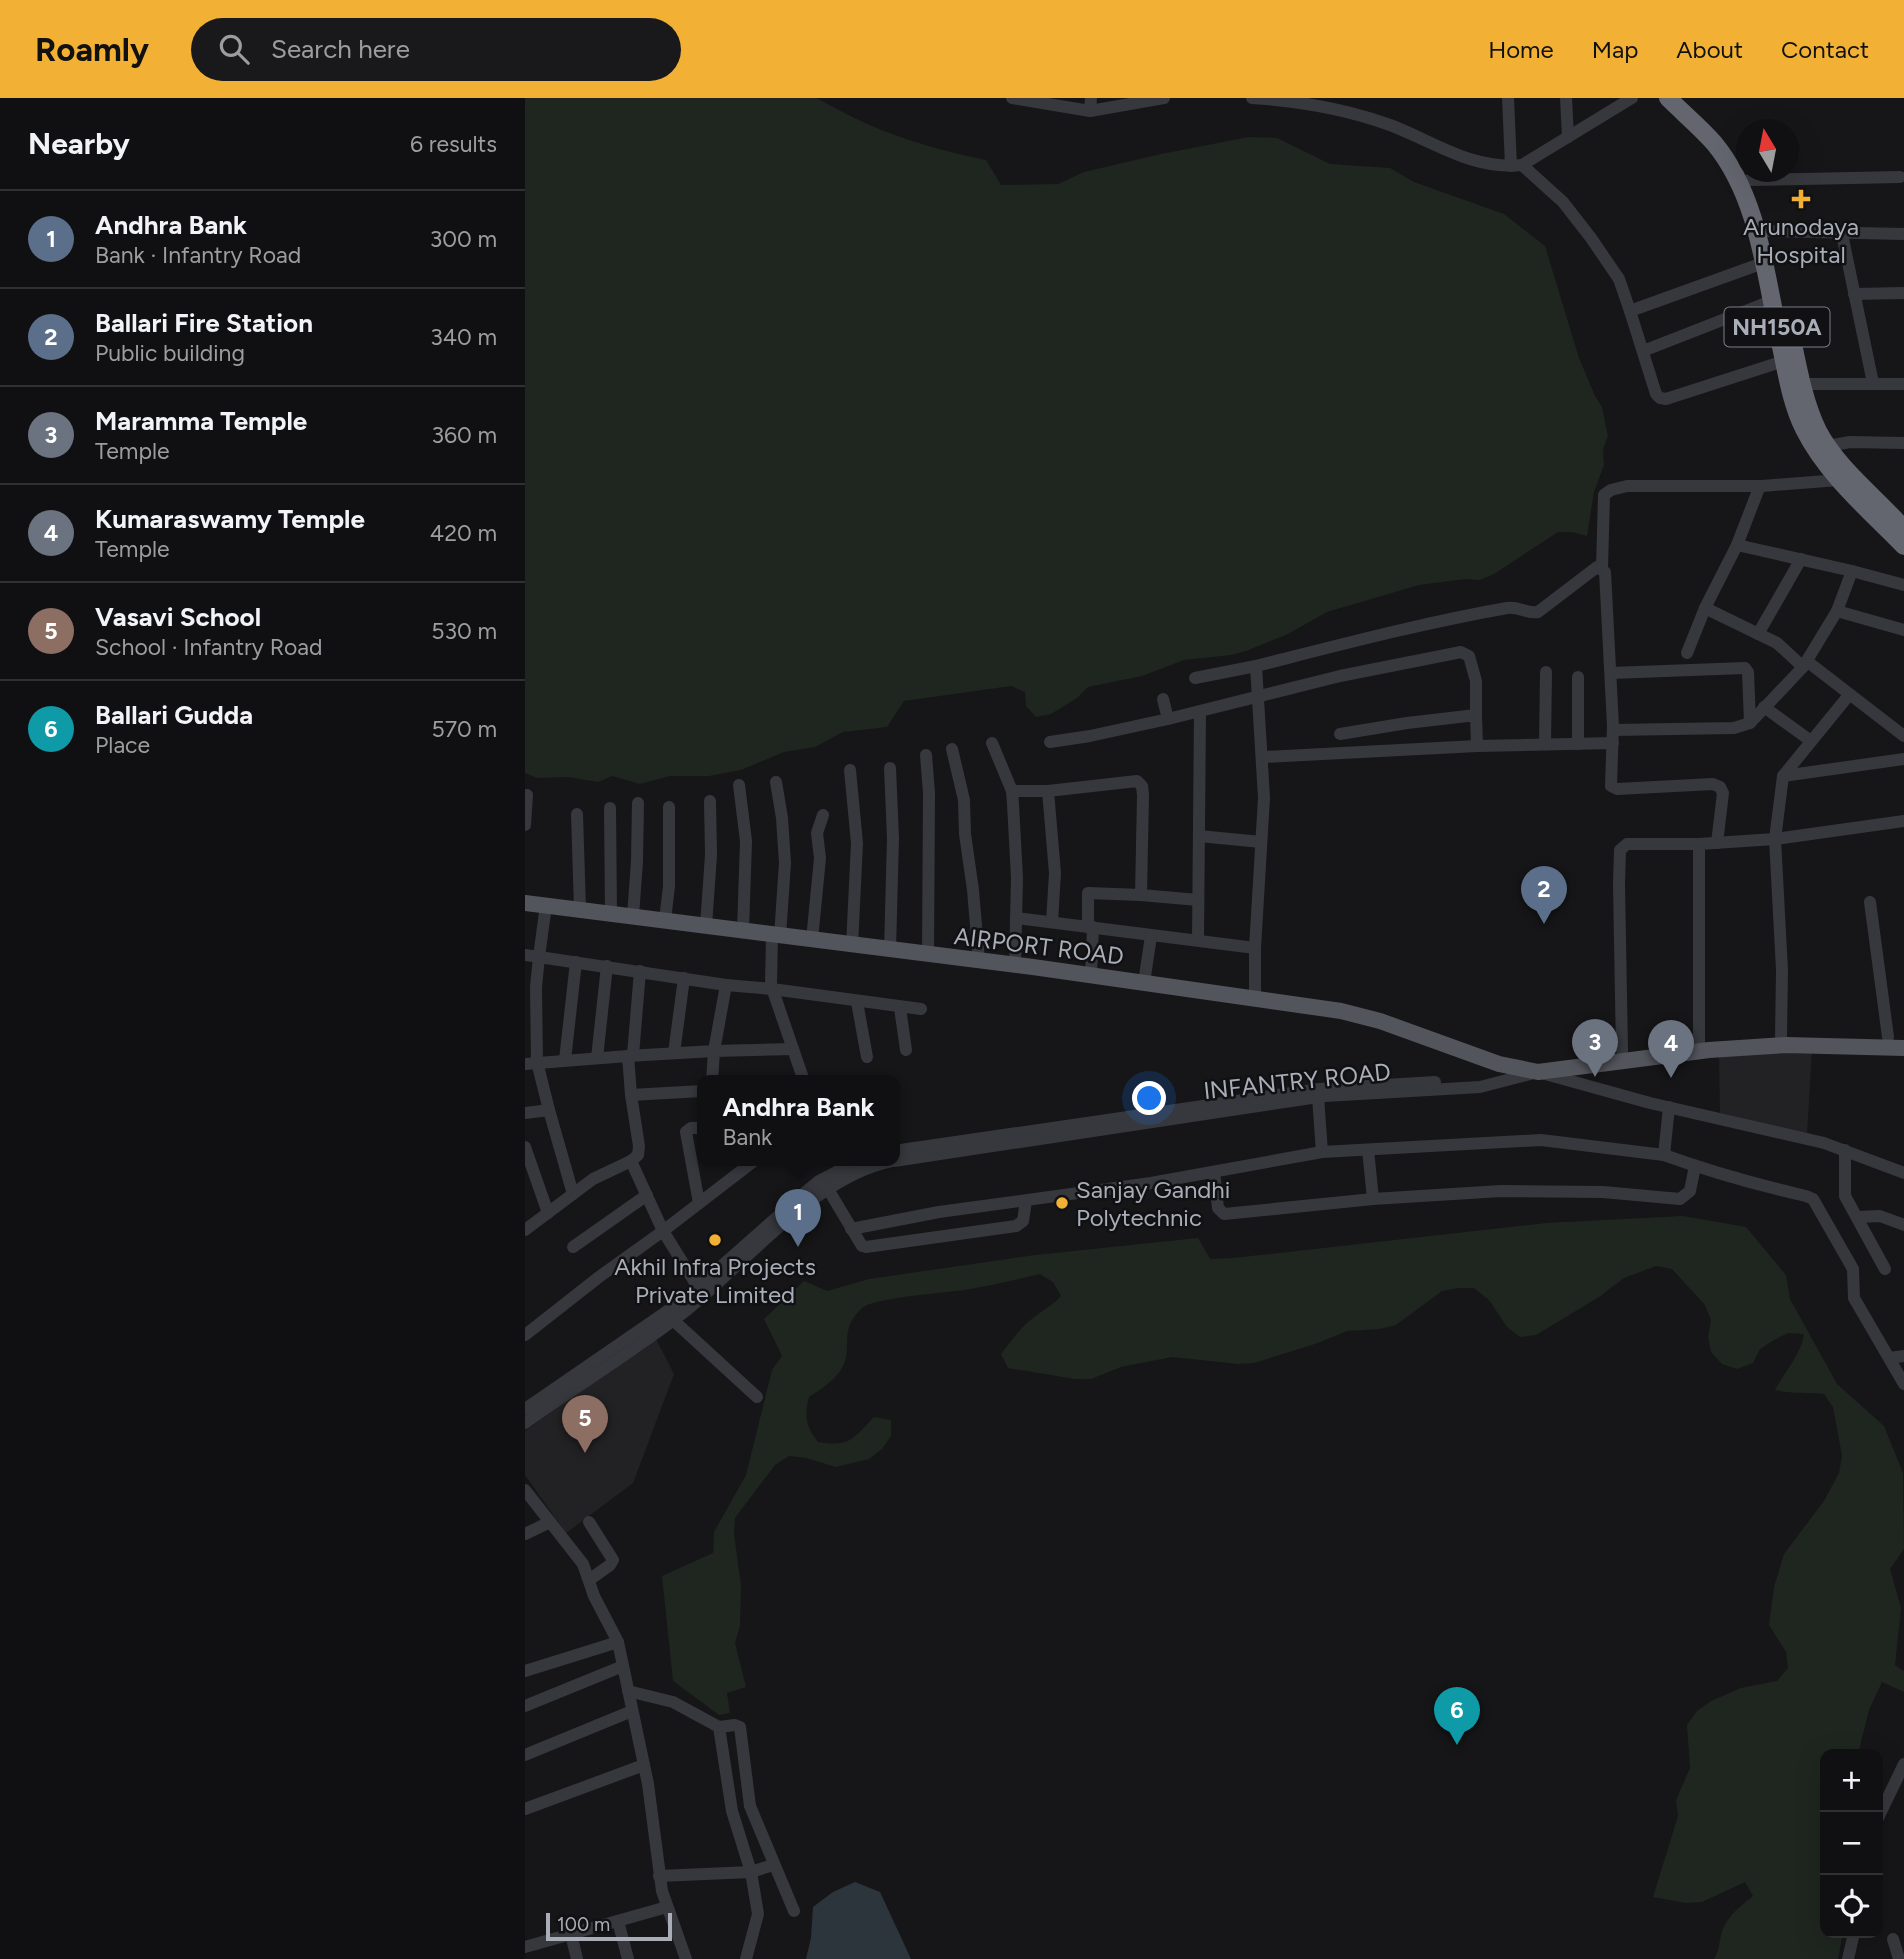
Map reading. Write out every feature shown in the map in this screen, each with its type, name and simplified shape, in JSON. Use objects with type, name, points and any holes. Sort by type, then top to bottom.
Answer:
[{"type":"highway","name":"NH150A","points":[[1668,98],[1713,142],[1736,172]]},
{"type":"highway","name":"NH150A","points":[[1682,98],[1718,133],[1736,159]]},
{"type":"highway","name":"NH150A","points":[[1744,182],[1766,231],[1803,384],[1818,431],[1828,446],[1898,513],[1904,529]]},
{"type":"highway","name":"NH150A","points":[[1744,182],[1784,361],[1804,429],[1822,459],[1839,480],[1904,546]]},
{"type":"main road","name":"AIRPORT ROAD","points":[[525,903],[1091,975],[1341,1011],[1367,1017],[1499,1064],[1535,1070]]},
{"type":"main road","points":[[1535,1070],[1622,1051],[1699,1042],[1781,1036],[1896,1038]]},
{"type":"main road","points":[[1535,1070],[1709,1050],[1773,1046],[1904,1048]]},
{"type":"street","points":[[1012,98],[1091,104],[1164,98]]},
{"type":"street","points":[[1252,98],[1299,100],[1362,116],[1393,126],[1449,152],[1497,166],[1517,166],[1632,98]]},
{"type":"street","points":[[1508,98],[1517,166],[1563,202],[1619,279],[1656,394],[1660,398],[1784,361]]},
{"type":"street","points":[[1566,98],[1568,137]]},
{"type":"street","points":[[1799,180],[1900,177]]},
{"type":"street","points":[[1766,231],[1904,234]]},
{"type":"street","points":[[1842,234],[1873,383]]},
{"type":"street","points":[[1630,311],[1763,263]]},
{"type":"street","points":[[1854,294],[1904,293]]},
{"type":"street","points":[[1643,351],[1772,301]]},
{"type":"street","points":[[1803,384],[1904,384]]},
{"type":"street","points":[[1828,446],[1850,442],[1904,443]]},
{"type":"street","points":[[1717,843],[1723,793],[1720,787],[1713,784],[1617,789],[1611,786],[1611,673],[1606,583],[1602,568],[1604,495],[1611,489],[1627,486],[1762,486],[1839,480]]},
{"type":"street","points":[[1687,653],[1762,486]]},
{"type":"street","points":[[1737,545],[1852,570],[1904,585]]},
{"type":"street","points":[[1758,634],[1801,559]]},
{"type":"street","points":[[1195,678],[1510,607],[1538,612],[1592,569],[1602,568]]},
{"type":"street","points":[[1613,730],[1734,728],[1750,723],[1806,664],[1837,611],[1852,570]]},
{"type":"street","points":[[1705,608],[1777,643],[1904,736]]},
{"type":"street","points":[[1837,611],[1904,630]]},
{"type":"street","points":[[1050,742],[1168,719],[1341,676],[1461,652],[1469,656],[1476,681],[1477,746]]},
{"type":"street","points":[[1255,998],[1255,948],[1264,797],[1256,666]]},
{"type":"street","points":[[1611,673],[1745,668],[1748,672],[1750,723]]},
{"type":"street","points":[[1545,744],[1546,672]]},
{"type":"street","points":[[1578,677],[1578,744]]},
{"type":"street","points":[[1781,1036],[1775,839],[1783,776],[1849,695]]},
{"type":"street","points":[[1163,699],[1168,719]]},
{"type":"street","points":[[1764,707],[1811,741]]},
{"type":"street","points":[[1198,940],[1200,711]]},
{"type":"street","points":[[1340,734],[1476,715]]},
{"type":"street","points":[[992,743],[1011,791],[1017,878],[1015,965]]},
{"type":"street","points":[[1263,757],[1477,746],[1613,743]]},
{"type":"street","points":[[952,749],[964,800],[965,834],[979,961]]},
{"type":"street","points":[[926,755],[929,793],[928,954]]},
{"type":"street","points":[[1783,776],[1904,759]]},
{"type":"street","points":[[890,768],[893,877],[890,950]]},
{"type":"street","points":[[850,770],[857,843],[852,946]]},
{"type":"street","points":[[1011,791],[1048,791],[1137,781],[1142,786],[1140,895]]},
{"type":"street","points":[[776,782],[785,863],[772,989],[801,1075]]},
{"type":"street","points":[[739,785],[745,841],[743,931]]},
{"type":"street","points":[[1048,791],[1055,873],[1052,922]]},
{"type":"street","points":[[525,825],[527,795]]},
{"type":"street","points":[[706,926],[711,855],[710,801]]},
{"type":"street","points":[[633,916],[638,803]]},
{"type":"street","points":[[665,920],[669,886],[669,807]]},
{"type":"street","points":[[610,808],[611,913]]},
{"type":"street","points":[[577,814],[580,909]]},
{"type":"street","points":[[812,940],[820,869],[817,833],[823,815]]},
{"type":"street","points":[[1622,1051],[1621,850],[1627,844],[1699,844],[1775,839],[1904,821]]},
{"type":"street","points":[[1199,836],[1261,842]]},
{"type":"street","points":[[1699,844],[1699,1042]]},
{"type":"street","points":[[1091,975],[1088,894],[1140,895],[1198,901]]},
{"type":"street","points":[[1870,902],[1896,1038]]},
{"type":"street","points":[[546,905],[536,987],[531,1063],[549,1110],[573,1194]]},
{"type":"street","points":[[1016,918],[1255,948]]},
{"type":"street","points":[[1144,983],[1151,936]]},
{"type":"street","points":[[525,956],[921,1009]]},
{"type":"street","points":[[565,1060],[576,962]]},
{"type":"street","points":[[597,1058],[607,966]]},
{"type":"street","points":[[525,1230],[593,1179],[631,1161],[639,1151],[631,1095],[630,1055],[640,971]]},
{"type":"street","points":[[674,1053],[684,978]]},
{"type":"street","points":[[713,1075],[726,985]]},
{"type":"street","points":[[857,1002],[867,1058]]},
{"type":"street","points":[[900,1008],[906,1050]]},
{"type":"street","points":[[531,1063],[630,1055],[793,1049]]},
{"type":"street","points":[[1535,1070],[1669,1107],[1824,1143],[1904,1173]]},
{"type":"street","name":"INFANTRY ROAD","points":[[900,1160],[1318,1097],[1480,1087],[1535,1070]]},
{"type":"street","name":"INFANTRY ROAD","points":[[900,1150],[1319,1089],[1471,1079],[1535,1070]]},
{"type":"street","points":[[631,1095],[697,1091]]},
{"type":"street","points":[[1318,1097],[1322,1152]]},
{"type":"street","points":[[1664,1155],[1669,1107]]},
{"type":"street","points":[[525,1114],[549,1110]]},
{"type":"street","points":[[697,1128],[686,1132],[699,1203]]},
{"type":"street","points":[[851,1229],[939,1212],[1214,1172],[1322,1152],[1541,1140],[1664,1155],[1761,1186],[1813,1199],[1853,1269],[1854,1298],[1904,1384]]},
{"type":"street","points":[[525,1147],[548,1213]]},
{"type":"street","points":[[1367,1150],[1373,1199]]},
{"type":"street","points":[[1845,1150],[1845,1196],[1885,1269]]},
{"type":"street","points":[[631,1161],[663,1231],[701,1292]]},
{"type":"street","points":[[525,1335],[747,1166]]},
{"type":"street","name":"INFANTRY ROAD","points":[[525,1423],[673,1320],[701,1292],[845,1166]]},
{"type":"street","name":"INFANTRY ROAD","points":[[823,1185],[874,1166]]},
{"type":"street","points":[[1214,1172],[1218,1208],[1224,1214],[1373,1199],[1501,1191],[1603,1192],[1680,1199],[1690,1191],[1695,1166]]},
{"type":"street","points":[[823,1185],[862,1246],[871,1248],[1016,1226],[1023,1221],[1026,1201]]},
{"type":"street","points":[[573,1247],[647,1195]]},
{"type":"street","points":[[1858,1217],[1880,1216],[1904,1225]]},
{"type":"street","name":"INFANTRY ROAD","points":[[525,1409],[666,1312],[701,1292]]},
{"type":"street","points":[[673,1320],[757,1397]]},
{"type":"street","points":[[1890,1358],[1904,1356]]},
{"type":"street","points":[[525,1490],[583,1564],[618,1642],[644,1765],[659,1876],[686,1959]]},
{"type":"street","points":[[525,1534],[550,1522]]},
{"type":"street","points":[[589,1522],[613,1560],[589,1580]]},
{"type":"street","points":[[525,1671],[618,1642]]},
{"type":"street","points":[[525,1706],[622,1666]]},
{"type":"street","points":[[628,1691],[665,1699],[719,1727],[740,1727],[750,1806],[794,1911]]},
{"type":"street","points":[[525,1755],[632,1711]]},
{"type":"street","points":[[719,1727],[732,1811],[751,1872],[758,1914],[746,1958]]},
{"type":"street","points":[[1881,1812],[1904,1764]]},
{"type":"street","points":[[525,1809],[644,1765]]},
{"type":"street","points":[[659,1876],[751,1872],[773,1865]]},
{"type":"street","points":[[525,1947],[667,1907]]},
{"type":"street","points":[[618,1921],[628,1959]]},
{"type":"street","points":[[571,1934],[577,1959]]},
{"type":"street","points":[[1848,1959],[1853,1938]]},
{"type":"street","points":[[1893,1939],[1899,1959]]},
{"type":"shaded area","points":[[525,98],[817,98],[878,129],[986,160],[1001,185],[1058,184],[1084,172],[1161,154],[1249,137],[1277,138],[1330,164],[1390,168],[1414,182],[1504,214],[1545,246],[1579,358],[1602,407],[1608,436],[1603,450],[1604,465],[1594,492],[1587,536],[1558,532],[1494,574],[1480,580],[1465,579],[1419,585],[1327,612],[1288,634],[1246,651],[1184,660],[1142,676],[1088,687],[1077,698],[1051,714],[1036,717],[1026,706],[1025,692],[1011,686],[904,701],[887,727],[843,732],[815,747],[784,752],[741,770],[709,776],[670,776],[640,784],[612,776],[598,782],[568,777],[537,778],[525,773]]},
{"type":"shaded area","points":[[1812,1049],[1807,1135],[1720,1113],[1719,1054]]},
{"type":"shaded area","points":[[1683,1216],[1746,1227],[1786,1275],[1790,1299],[1837,1384],[1884,1426],[1903,1473],[1904,1549],[1890,1569],[1901,1608],[1895,1665],[1904,1671],[1904,1692],[1882,1682],[1869,1710],[1859,1749],[1820,1749],[1820,1938],[1842,1938],[1838,1959],[1714,1959],[1728,1920],[1753,1896],[1745,1882],[1702,1902],[1686,1903],[1653,1897],[1678,1816],[1676,1800],[1690,1768],[1687,1725],[1697,1711],[1711,1701],[1741,1688],[1777,1681],[1788,1668],[1786,1652],[1769,1625],[1774,1587],[1784,1554],[1824,1501],[1839,1473],[1842,1456],[1833,1407],[1824,1394],[1775,1390],[1796,1356],[1804,1334],[1788,1333],[1774,1340],[1760,1349],[1753,1363],[1737,1369],[1722,1364],[1711,1352],[1708,1337],[1711,1320],[1705,1305],[1672,1269],[1656,1266],[1624,1278],[1599,1297],[1536,1335],[1520,1337],[1507,1327],[1489,1300],[1474,1288],[1458,1288],[1442,1291],[1396,1325],[1347,1331],[1254,1363],[1238,1364],[1172,1357],[1121,1367],[1091,1379],[1075,1379],[1008,1368],[1001,1354],[1024,1326],[1061,1296],[1053,1282],[1040,1274],[976,1288],[897,1298],[869,1305],[861,1309],[850,1324],[842,1369],[829,1383],[809,1397],[807,1421],[818,1442],[828,1444],[850,1440],[874,1417],[891,1420],[891,1436],[882,1449],[869,1459],[836,1467],[789,1456],[775,1465],[735,1518],[734,1534],[741,1585],[740,1626],[735,1643],[746,1687],[727,1693],[730,1713],[719,1715],[673,1681],[662,1576],[713,1553],[714,1532],[746,1475],[772,1370],[782,1356],[764,1319],[804,1281],[827,1291],[869,1279],[1035,1255],[1198,1238],[1210,1259],[1547,1223]]},
{"type":"shaded area","points":[[655,1337],[674,1374],[633,1483],[566,1533],[525,1475],[525,1431]]},
{"type":"shaded area","points":[[855,1882],[880,1892],[911,1959],[806,1959],[811,1938],[813,1907],[833,1892]]},
{"type":"place","name":"Arunodaya Hospital","points":[[1801,199]]},
{"type":"place","name":"Ballari Fire Station","points":[[1544,924]]},
{"type":"place","name":"Maramma Temple","points":[[1595,1077]]},
{"type":"place","name":"Kumaraswamy Temple","points":[[1671,1078]]},
{"type":"place","name":"Sanjay Gandhi Polytechnic","points":[[1062,1203]]},
{"type":"place","name":"Akhil Infra Projects Private Limited","points":[[715,1240]]},
{"type":"place","name":"Andhra Bank","points":[[798,1247]]},
{"type":"place","name":"Vasavi School","points":[[585,1453]]},
{"type":"place","name":"Ballari Gudda","points":[[1457,1745]]}]
